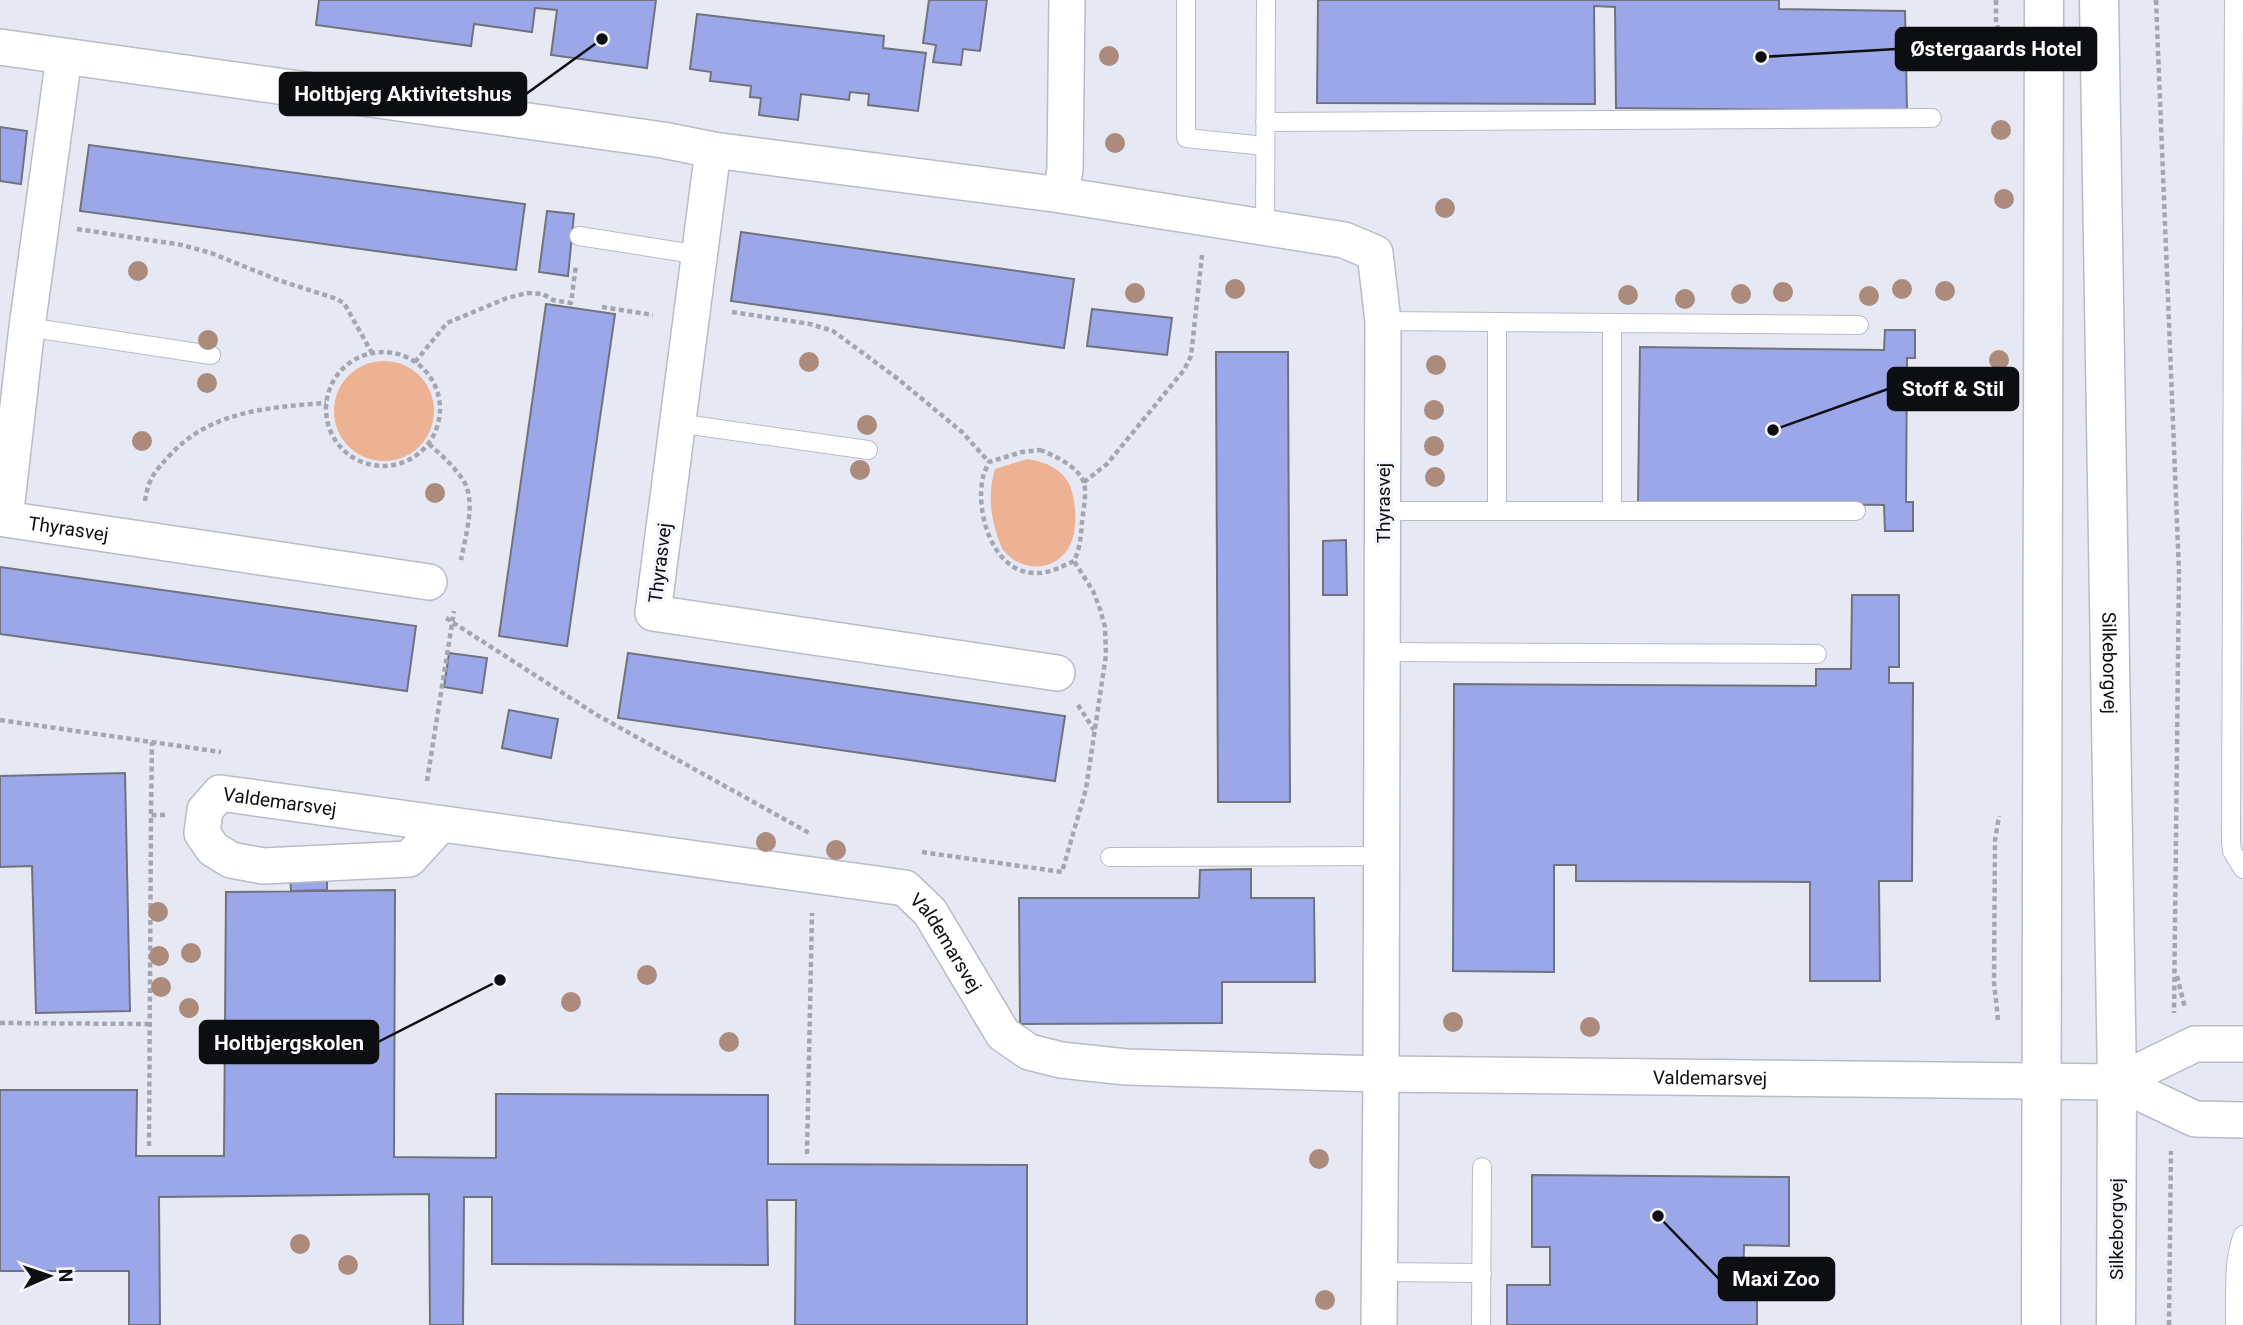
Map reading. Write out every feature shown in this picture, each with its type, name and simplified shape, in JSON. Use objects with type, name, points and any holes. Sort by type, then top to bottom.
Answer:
[{"type":"main road","points":[[2040,1325],[2044,0]]},
{"type":"main road","name":"Silkeborgvej","points":[[2099,0],[2117,1082],[2116,1325]]},
{"type":"street","points":[[1061,195],[1065,169],[1067,0]]},
{"type":"street","name":"Thyrasvej","points":[[0,47],[663,140],[713,150],[1061,195],[1344,240],[1375,253],[1383,321],[1381,1074]]},
{"type":"street","name":"Thyrasvej","points":[[64,57],[27,327],[5,519],[429,582]]},
{"type":"street","name":"Thyrasvej","points":[[713,150],[653,612],[1057,673]]},
{"type":"street","name":"Valdemarsvej","points":[[441,824],[409,859],[263,866],[231,860],[213,849],[202,832],[205,810],[220,793],[905,888],[930,912],[1003,1034],[1029,1052],[1061,1060],[1126,1067],[1381,1074],[2117,1082]]},
{"type":"street","points":[[2117,1082],[2195,1044],[2243,1044]]},
{"type":"street","points":[[1379,1325],[1381,1074]]},
{"type":"street","points":[[2117,1082],[2194,1119],[2243,1120]]},
{"type":"lane","points":[[1186,0],[1186,138],[1265,146]]},
{"type":"lane","points":[[1265,227],[1266,0]]},
{"type":"lane","points":[[2234,0],[2238,381],[2231,840],[2232,851],[2243,869]]},
{"type":"lane","points":[[1265,122],[1933,118]]},
{"type":"lane","points":[[579,236],[700,255]]},
{"type":"lane","points":[[1383,321],[1859,324]]},
{"type":"lane","points":[[1497,322],[1497,511]]},
{"type":"lane","points":[[1612,323],[1612,511]]},
{"type":"lane","points":[[27,327],[211,355]]},
{"type":"lane","points":[[677,423],[868,450]]},
{"type":"lane","points":[[1382,510],[1856,511]]},
{"type":"lane","points":[[1383,652],[1817,654]]},
{"type":"lane","points":[[1110,857],[1382,856]]},
{"type":"lane","points":[[1481,1325],[1482,1167]]},
{"type":"lane","points":[[2235,1325],[2236,1260],[2243,1235]]},
{"type":"lane","points":[[1379,1272],[1482,1273]]},
{"type":"path","points":[[2156,0],[2179,572],[2175,969]]},
{"type":"path","points":[[1084,482],[1107,464],[1188,363],[1208,218]]},
{"type":"path","points":[[41,223],[211,253],[278,280],[334,298],[344,303],[372,353]]},
{"type":"path","points":[[415,362],[447,323],[507,298],[527,293],[543,294],[552,300],[571,303],[579,236]]},
{"type":"path","points":[[602,307],[810,324],[833,331],[940,414],[989,462]]},
{"type":"path","points":[[390,352],[415,362],[432,379],[439,395],[441,412],[437,429],[429,444],[415,457],[398,465],[380,467],[362,463],[346,454],[334,439],[327,422],[326,403],[330,386],[340,371],[355,359],[372,353],[390,352]]},
{"type":"path","points":[[141,541],[148,484],[169,457],[191,437],[209,425],[252,410],[326,403]]},
{"type":"path","points":[[1040,450],[1056,456],[1071,467],[1084,482],[1079,550],[1074,561],[1048,572],[1032,573],[1017,570],[993,547],[982,505],[982,477],[989,462],[1022,452],[1040,450]]},
{"type":"path","points":[[912,851],[1062,872],[1086,789],[1106,655],[1105,627],[1100,609],[1093,591],[1074,561]]},
{"type":"path","points":[[444,617],[597,715],[816,837],[803,835]]},
{"type":"path","points":[[0,720],[221,752]]},
{"type":"path","points":[[149,1146],[152,742]]},
{"type":"path","points":[[427,781],[440,783]]},
{"type":"path","points":[[151,815],[181,816],[205,810]]},
{"type":"path","points":[[807,1154],[813,875]]},
{"type":"path","points":[[0,1023],[149,1024]]},
{"type":"shaded area","points":[[384,361],[412,369],[426,383],[434,411],[426,439],[412,453],[384,461],[356,453],[342,439],[334,411],[342,383],[356,369]]},
{"type":"shaded area","points":[[1027,459],[1050,466],[1062,475],[1071,488],[1075,507],[1071,543],[1058,559],[1041,566],[1022,564],[1004,551],[993,520],[991,487],[995,469]]},
{"type":"building","points":[[319,0],[656,0],[647,68],[551,55],[557,10],[535,8],[532,32],[474,24],[471,46],[316,25]]},
{"type":"building","points":[[929,0],[987,0],[980,51],[963,49],[961,65],[933,62],[936,45],[923,43]]},
{"type":"building","points":[[1318,0],[1779,0],[1779,9],[1905,11],[1907,111],[1616,108],[1615,7],[1594,6],[1595,104],[1317,103]]},
{"type":"building","points":[[697,14],[884,36],[883,48],[926,53],[918,111],[868,105],[869,94],[850,92],[849,100],[801,94],[798,120],[759,115],[761,98],[750,97],[751,86],[710,81],[711,72],[690,69]]},
{"type":"building","points":[[0,127],[27,131],[21,184],[0,181]]},
{"type":"building","points":[[89,145],[525,204],[516,270],[80,211]]},
{"type":"building","points":[[547,211],[574,214],[568,276],[539,272]]},
{"type":"building","points":[[741,232],[1074,279],[1064,348],[731,301]]},
{"type":"building","points":[[546,304],[615,314],[567,646],[499,636]]},
{"type":"building","points":[[1092,309],[1172,318],[1167,355],[1087,346]]},
{"type":"building","points":[[1885,330],[1915,330],[1915,358],[1907,358],[1906,502],[1913,502],[1913,531],[1885,531],[1884,505],[1638,502],[1640,347],[1884,350]]},
{"type":"building","points":[[1216,352],[1288,352],[1290,802],[1218,802]]},
{"type":"building","points":[[1346,540],[1347,595],[1323,595],[1323,541]]},
{"type":"building","points":[[0,567],[416,626],[407,691],[0,634]]},
{"type":"building","points":[[1852,595],[1899,595],[1899,667],[1889,667],[1889,683],[1913,683],[1912,881],[1879,881],[1880,981],[1810,981],[1810,882],[1576,881],[1576,865],[1554,865],[1554,972],[1453,971],[1454,684],[1816,686],[1816,669],[1851,669]]},
{"type":"building","points":[[449,653],[487,658],[482,693],[444,687]]},
{"type":"building","points":[[628,653],[1065,716],[1055,781],[618,718]]},
{"type":"building","points":[[509,710],[558,719],[551,758],[502,748]]},
{"type":"building","points":[[125,773],[130,1011],[36,1013],[32,866],[0,867],[0,776]]},
{"type":"building","points":[[327,857],[327,890],[291,891],[289,858]]},
{"type":"building","points":[[1251,869],[1251,898],[1314,898],[1315,982],[1222,982],[1222,1023],[1020,1024],[1019,898],[1199,898],[1200,870]]},
{"type":"building","points":[[395,890],[394,1157],[496,1158],[496,1094],[768,1095],[768,1164],[1027,1165],[1027,1325],[795,1325],[796,1200],[767,1200],[768,1265],[492,1264],[492,1197],[464,1197],[463,1325],[430,1325],[429,1194],[159,1197],[160,1325],[129,1325],[129,1271],[0,1271],[0,1090],[137,1090],[136,1156],[224,1156],[226,892]]},
{"type":"building","points":[[1532,1175],[1789,1177],[1789,1246],[1744,1245],[1743,1285],[1757,1285],[1757,1325],[1507,1325],[1507,1285],[1550,1285],[1550,1247],[1532,1247]]},
{"type":"place","name":"Holtbjerg Aktivitetshus","points":[[602,39]]},
{"type":"place","name":"Østergaards Hotel","points":[[1761,57]]},
{"type":"place","name":"Stoff & Stil","points":[[1773,430]]},
{"type":"place","name":"Holtbjergskolen","points":[[500,980]]},
{"type":"place","name":"Maxi Zoo","points":[[1658,1216]]}]
